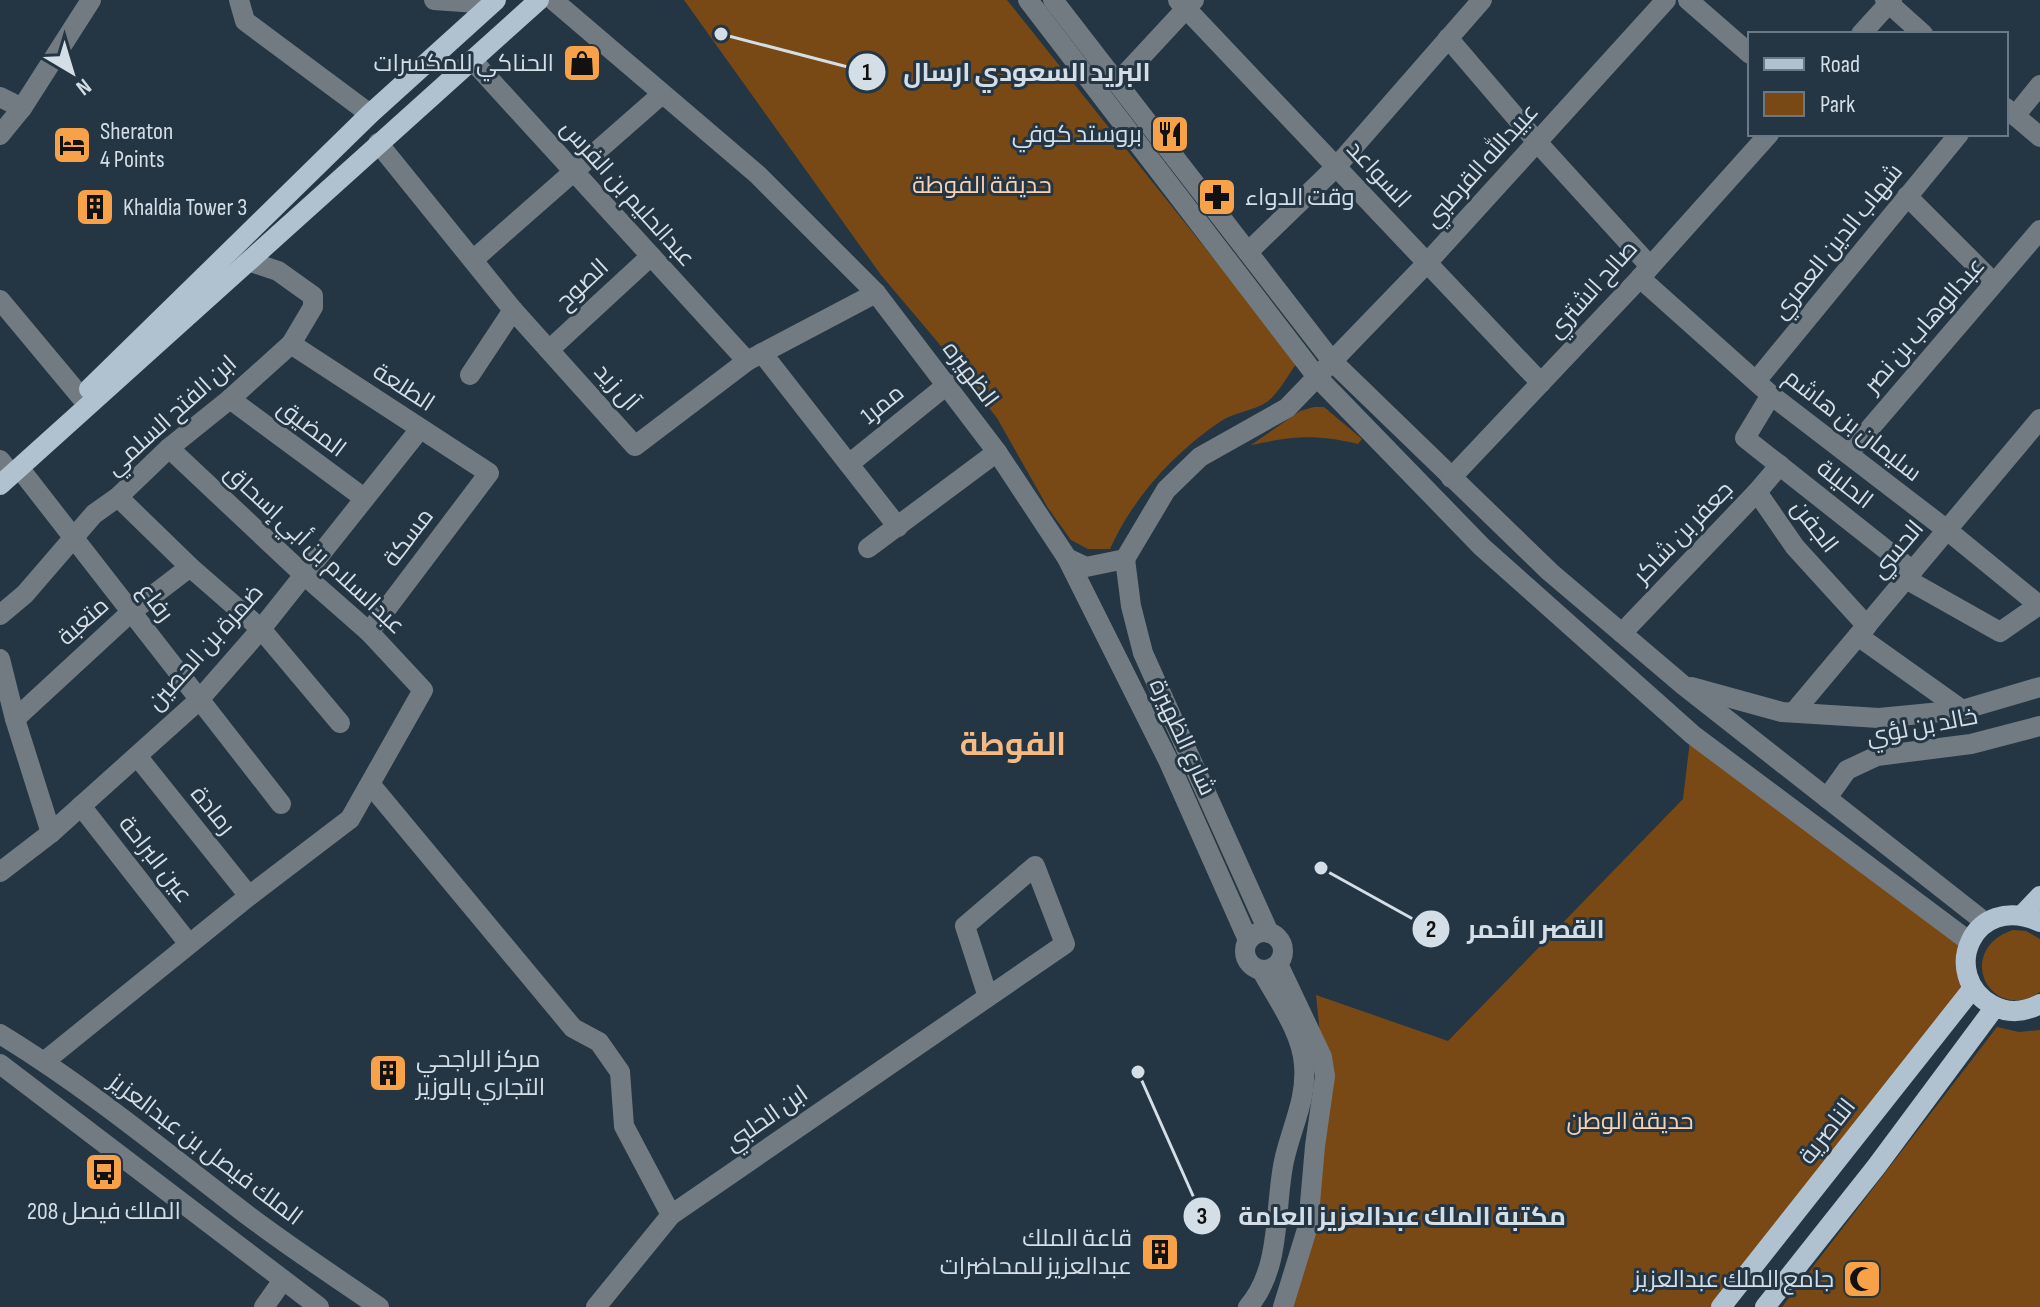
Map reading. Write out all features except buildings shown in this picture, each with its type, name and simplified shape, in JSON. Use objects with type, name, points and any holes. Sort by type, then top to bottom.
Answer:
[{"type":"main road","points":[[5,469],[251,262],[378,143],[539,0]]},
{"type":"main road","points":[[5,469],[370,114],[494,2]]},
{"type":"main road","points":[[2040,896],[2032,918],[1998,917],[1986,923],[1970,942],[1965,960],[1967,975],[1983,1000],[1995,1007],[2014,1011],[2040,1004]]},
{"type":"main road","name":"الناصرية","points":[[1721,1307],[1973,988]]},
{"type":"main road","points":[[1765,1307],[1876,1167],[1995,1007]]},
{"type":"street","points":[[0,135],[22,108],[91,0]]},
{"type":"street","points":[[239,0],[245,21],[370,114]]},
{"type":"street","points":[[434,0],[494,2]]},
{"type":"street","name":"الظهيره","points":[[553,0],[758,175],[876,293],[948,384],[1067,558]]},
{"type":"street","points":[[1248,252],[1336,167],[1482,0]]},
{"type":"street","name":"عبيدالله القرطبي","points":[[1332,361],[1427,263],[1666,0]]},
{"type":"street","points":[[1688,0],[1748,52]]},
{"type":"street","points":[[1029,1],[1317,377],[1482,547],[1693,735],[1970,942]]},
{"type":"street","points":[[1863,32],[1889,1],[1921,32]]},
{"type":"street","points":[[1061,3],[1117,83],[1332,361],[1514,539],[1622,633],[1683,685],[1986,923]]},
{"type":"street","points":[[1117,83],[1186,3]]},
{"type":"street","name":"السواعد","points":[[1186,3],[1541,383]]},
{"type":"street","name":"سليمان بن هاشم","points":[[1448,38],[1644,272],[1763,388],[2040,606]]},
{"type":"street","name":"عبدالحليم بن الفرس","points":[[472,60],[651,256],[754,357],[849,464],[898,527]]},
{"type":"street","points":[[2040,85],[2011,112],[2040,137]]},
{"type":"street","points":[[473,260],[662,94]]},
{"type":"street","points":[[0,97],[22,108]]},
{"type":"street","name":"صالح الشتري","points":[[1451,478],[1767,136]]},
{"type":"street","name":"شهاب الدين العمري","points":[[1745,438],[1763,388],[1907,196],[1957,136]]},
{"type":"street","name":"آل زيد","points":[[378,143],[513,310],[635,446],[754,357],[876,293]]},
{"type":"street","points":[[1907,196],[1994,283]]},
{"type":"street","name":"عبدالوهاب بن نصر","points":[[1848,454],[2040,230]]},
{"type":"street","name":"الصوح","points":[[549,350],[651,256]]},
{"type":"street","name":"ابن الفتح السلمي","points":[[0,615],[25,594],[94,514],[118,497],[169,448],[291,344],[313,307],[313,296],[278,271],[251,262]]},
{"type":"street","points":[[0,300],[81,397]]},
{"type":"street","points":[[470,375],[513,310]]},
{"type":"street","name":"الطلعة","points":[[291,344],[489,473]]},
{"type":"street","points":[[1270,419],[1287,408],[1332,361]]},
{"type":"street","name":"ممر1","points":[[849,464],[948,384]]},
{"type":"street","name":"المضيق","points":[[230,399],[364,498]]},
{"type":"street","points":[[1067,558],[1086,567],[1125,559],[1166,490],[1200,457],[1239,433],[1295,406],[1322,402],[1346,410],[1367,428]]},
{"type":"street","name":"الحسي","points":[[1794,712],[2040,419]]},
{"type":"street","name":"ضمرة بن الحصين","points":[[0,872],[51,833],[198,701],[261,629],[420,429]]},
{"type":"street","name":"الحليلة","points":[[1745,438],[1909,575],[2000,632],[2040,606]]},
{"type":"street","name":"عبدالسلام بن أبي إسحاق","points":[[169,448],[369,632],[423,690],[370,784]]},
{"type":"street","points":[[868,548],[997,452]]},
{"type":"street","name":"جعفر بن شاكر","points":[[1622,633],[1780,465]]},
{"type":"street","name":"رفاع","points":[[5,469],[75,538],[198,701],[281,804]]},
{"type":"street","name":"مسكة","points":[[369,632],[489,473]]},
{"type":"street","name":"الجفن","points":[[1757,492],[1795,547],[1862,631]]},
{"type":"street","points":[[118,497],[190,567],[261,629],[340,723]]},
{"type":"street","name":"شارع الظهيرة","points":[[1067,558],[1168,760],[1248,940],[1245,959],[1254,968],[1270,968],[1283,956],[1282,944],[1269,933],[1143,653],[1131,606],[1125,559]]},
{"type":"street","name":"متعبة","points":[[15,719],[131,612],[190,567]]},
{"type":"street","name":"خالد بن لؤي","points":[[1862,631],[1962,710]]},
{"type":"street","points":[[2,673],[51,833]]},
{"type":"street","points":[[1683,685],[1794,712],[1879,718],[1962,710],[2040,687]]},
{"type":"street","name":"خالد بن لؤي","points":[[1827,798],[1847,770],[1877,756],[1971,744],[2040,726]]},
{"type":"street","name":"رمادة","points":[[137,756],[249,896]]},
{"type":"street","points":[[45,1061],[249,896],[350,819],[370,784],[573,1028],[599,1042],[620,1072],[624,1126],[671,1215]]},
{"type":"street","name":"عين البراحة","points":[[81,806],[189,944]]},
{"type":"street","name":"ابن الحلبي","points":[[596,1307],[671,1215],[988,997],[1065,944],[1035,866],[965,926],[988,997]]},
{"type":"street","points":[[1248,940],[1256,933],[1269,933]]},
{"type":"street","name":"شارع الظهيرة","points":[[1248,1307],[1272,1259],[1284,1160],[1302,1104],[1305,1065],[1270,968]]},
{"type":"street","name":"شارع الظهيرة","points":[[1270,968],[1322,1057],[1325,1076],[1308,1226],[1283,1307]]},
{"type":"street","name":"الملك فيصل بن عبدالعزيز","points":[[0,1034],[45,1061],[195,1172],[234,1205],[379,1307]]},
{"type":"street","points":[[0,1064],[319,1307]]},
{"type":"street","points":[[170,1192],[181,1190],[190,1183],[195,1172]]},
{"type":"street","points":[[218,1228],[221,1214],[234,1205]]},
{"type":"street","points":[[264,1307],[283,1280]]},
{"type":"green space","name":"حديقة الفوطة","points":[[684,0],[1007,0],[1297,363],[1267,402],[1221,421],[1172,461],[1131,511],[1110,549],[1088,549],[1071,540],[1048,508],[997,418],[881,275]]},
{"type":"green space","points":[[1324,407],[1362,439],[1358,444],[1305,437],[1251,445],[1300,411]]},
{"type":"green space","name":"حديقة الوطن","points":[[1691,732],[1968,940],[1971,986],[1718,1307],[1281,1307],[1306,1223],[1324,1074],[1316,995],[1448,1041],[1683,799]]},
{"type":"green space","points":[[2013,930],[2026,931],[2040,939],[2040,992],[2022,1000],[2006,999],[1994,992],[1985,981],[1982,967],[1985,953],[1995,940]]},
{"type":"green space","points":[[1997,1027],[2019,1032],[2040,1030],[2040,1307],[1782,1307]]},
{"type":"place","name":"البريد السعودي ارسال","points":[[721,34]]},
{"type":"place","name":"الحناكي للمكسرات","points":[[582,63]]},
{"type":"place","name":"بروستد كوفي","points":[[1170,134]]},
{"type":"place","name":"Sheraton 4 Points","points":[[72,145]]},
{"type":"place","name":"وقت الدواء","points":[[1217,197]]},
{"type":"place","name":"Khaldia Tower 3","points":[[95,207]]},
{"type":"place","name":"القصر الأحمر","points":[[1321,868]]},
{"type":"place","name":"مكتبة الملك عبدالعزيز العامة","points":[[1138,1072]]},
{"type":"place","name":"مركز الراجحي التجاري بالوزير","points":[[388,1073]]},
{"type":"place","name":"الملك فيصل 208","points":[[104,1172]]},
{"type":"place","name":"قاعة الملك عبدالعزيز للمحاضرات","points":[[1160,1252]]},
{"type":"place","name":"جامع الملك عبدالعزيز","points":[[1862,1279]]},
{"type":"district","name":"الفوطة","points":[[1013,744]]}]
